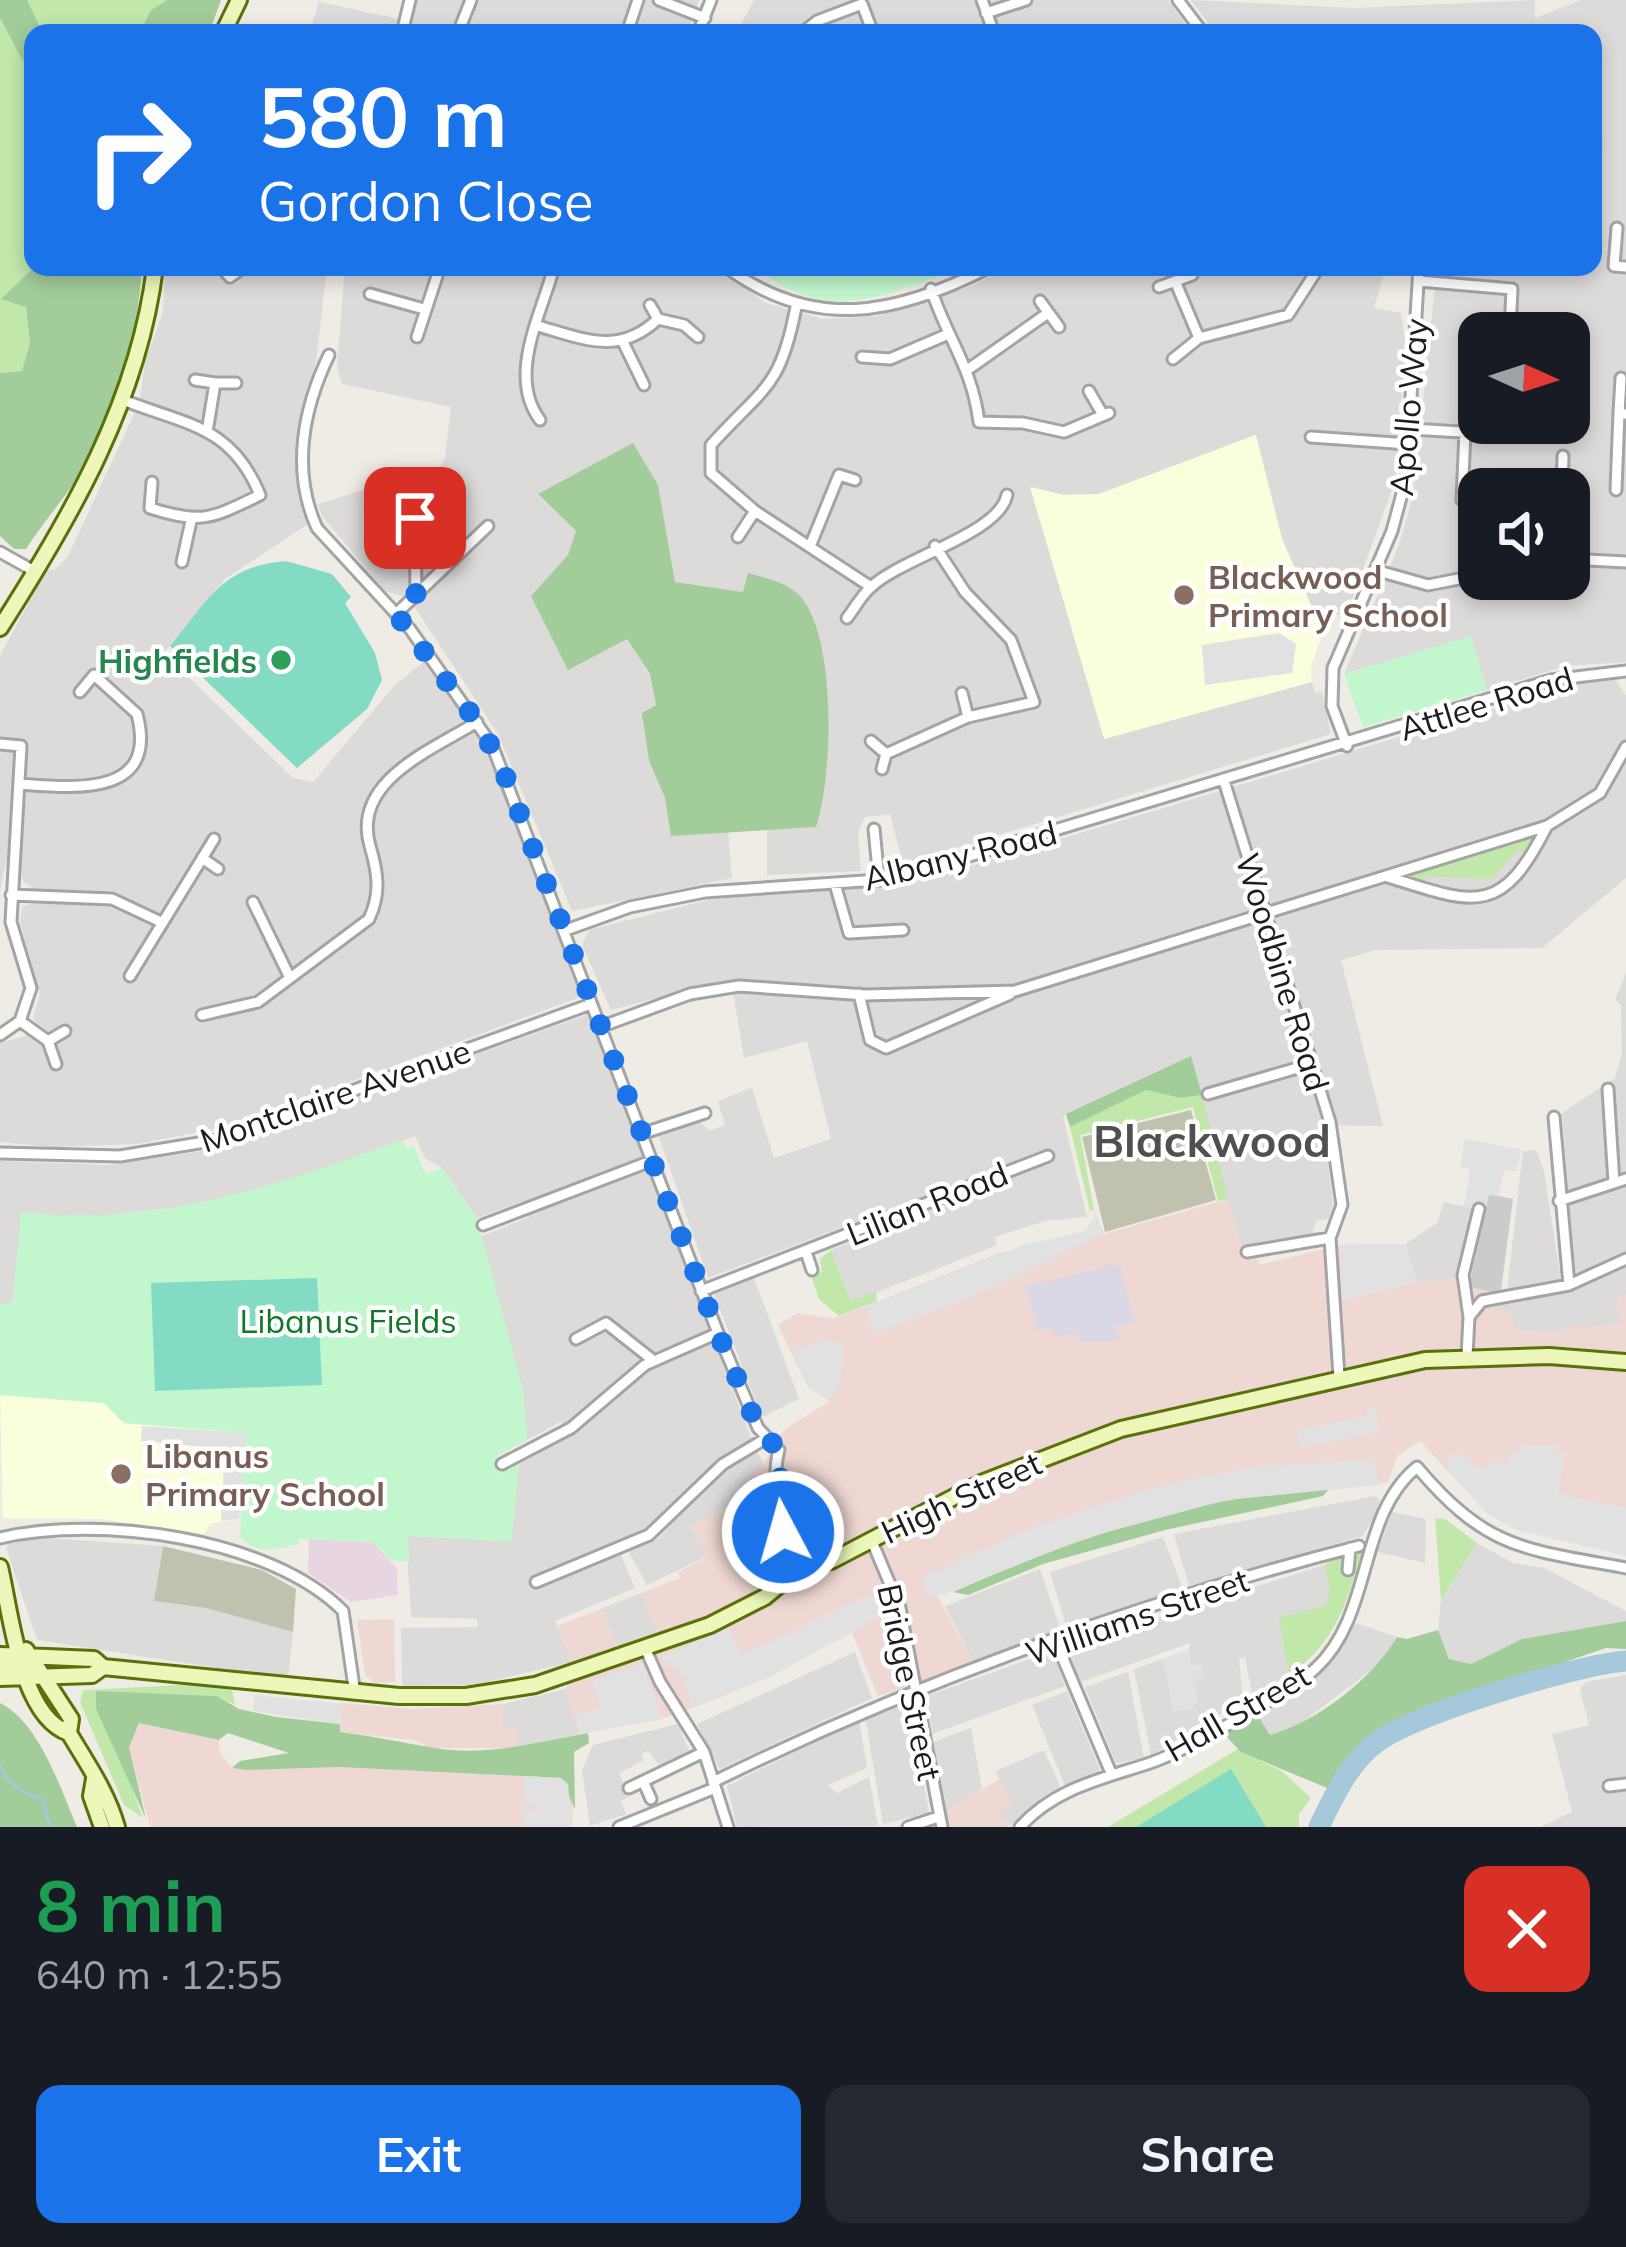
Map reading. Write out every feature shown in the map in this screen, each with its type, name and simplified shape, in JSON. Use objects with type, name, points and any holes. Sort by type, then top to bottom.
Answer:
[{"type":"main road","points":[[0,628],[88,478],[123,400],[153,276]]},
{"type":"main road","name":"High Street","points":[[27,1664],[94,1659],[103,1667],[355,1694],[492,1694],[646,1650],[745,1609],[796,1571],[981,1484],[1086,1441],[1339,1376],[1467,1356],[1626,1362]]},
{"type":"main road","points":[[0,1567],[27,1664],[56,1729],[69,1733]]},
{"type":"main road","points":[[0,1655],[86,1675]]},
{"type":"main road","points":[[0,1668],[27,1664]]},
{"type":"main road","points":[[0,1678],[27,1664]]},
{"type":"main road","points":[[27,1664],[70,1715]]},
{"type":"main road","points":[[103,1667],[86,1675],[71,1692],[69,1733],[94,1779],[106,1790],[117,1827]]},
{"type":"main road","points":[[94,1779],[92,1796],[102,1827]]},
{"type":"street","points":[[659,0],[705,18]]},
{"type":"street","points":[[702,24],[710,0]]},
{"type":"street","points":[[982,0],[990,24]]},
{"type":"street","points":[[986,14],[1026,0]]},
{"type":"street","points":[[1178,0],[1196,24]]},
{"type":"street","points":[[813,24],[862,4],[870,24]]},
{"type":"street","points":[[1616,227],[1615,266],[1626,267]]},
{"type":"street","points":[[417,337],[437,276]]},
{"type":"street","points":[[541,420],[524,388],[552,276]]},
{"type":"street","points":[[742,276],[796,307],[838,313],[966,276]]},
{"type":"street","points":[[1159,287],[1189,276]]},
{"type":"street","points":[[1173,359],[1199,338],[1288,315],[1313,276]]},
{"type":"street","name":"Apollo Way","points":[[1348,746],[1332,706],[1333,668],[1400,506],[1411,429],[1419,276]]},
{"type":"street","points":[[385,279],[375,296],[424,309]]},
{"type":"street","points":[[1175,281],[1199,338]]},
{"type":"street","points":[[1419,281],[1512,289],[1511,312]]},
{"type":"street","points":[[931,289],[946,335],[970,368],[979,422]]},
{"type":"street","points":[[1040,301],[1059,327]]},
{"type":"street","points":[[650,305],[658,319]]},
{"type":"street","points":[[796,307],[786,356],[768,391],[711,445],[711,473],[755,511],[812,544],[871,587]]},
{"type":"street","points":[[970,368],[1048,313]]},
{"type":"street","points":[[538,326],[606,345],[623,341],[658,319],[684,325],[698,338]]},
{"type":"street","points":[[862,357],[890,359],[946,335]]},
{"type":"street","points":[[623,341],[644,385]]},
{"type":"street","points":[[328,355],[304,427],[309,510],[317,528],[396,614],[477,722],[500,762],[718,1333],[765,1439],[779,1450],[783,1532],[800,1556],[796,1571]]},
{"type":"street","points":[[1616,490],[1623,414],[1621,378]]},
{"type":"street","points":[[195,380],[236,383]]},
{"type":"street","points":[[207,431],[215,383]]},
{"type":"street","points":[[962,427],[979,422],[1023,423],[1064,432],[1106,414],[1090,391]]},
{"type":"street","points":[[123,400],[207,431],[238,452],[260,495]]},
{"type":"street","points":[[1411,429],[1458,432]]},
{"type":"street","points":[[1311,437],[1409,445]]},
{"type":"street","points":[[1563,456],[1563,468]]},
{"type":"street","points":[[812,544],[839,475],[854,481]]},
{"type":"street","points":[[152,482],[150,508],[191,521],[209,520],[276,488]]},
{"type":"street","points":[[847,618],[871,587],[935,546],[993,520],[1007,495]]},
{"type":"street","points":[[738,538],[755,511]]},
{"type":"street","points":[[415,518],[416,595]]},
{"type":"street","points":[[182,562],[191,521]]},
{"type":"street","points":[[396,614],[488,526]]},
{"type":"street","points":[[935,546],[965,592],[1011,640],[1037,715]]},
{"type":"street","points":[[0,552],[34,571]]},
{"type":"street","points":[[1590,560],[1626,562]]},
{"type":"street","points":[[1375,569],[1428,585],[1458,579]]},
{"type":"street","points":[[20,784],[92,788],[128,769],[140,744],[137,714],[85,664]]},
{"type":"street","name":"Attlee Road","points":[[1348,746],[1551,680],[1626,671]]},
{"type":"street","points":[[80,692],[94,675]]},
{"type":"street","points":[[962,693],[968,717]]},
{"type":"street","points":[[886,754],[968,717],[1034,702]]},
{"type":"street","points":[[202,1015],[242,1009],[357,931],[375,906],[378,878],[367,836],[370,801],[392,777],[477,722]]},
{"type":"street","points":[[872,741],[886,754]]},
{"type":"street","points":[[0,744],[21,746],[11,895],[15,942],[31,988],[20,1021],[0,1035]]},
{"type":"street","name":"Albany Road","points":[[566,930],[662,899],[747,887],[879,880],[1348,746]]},
{"type":"street","points":[[859,994],[870,1040],[886,1048],[1015,992],[1547,826],[1600,793],[1626,747]]},
{"type":"street","points":[[882,770],[886,754]]},
{"type":"street","name":"Woodbine Road","points":[[1224,781],[1330,1122],[1342,1204],[1330,1238],[1339,1376]]},
{"type":"street","points":[[1386,876],[1444,895],[1488,898],[1508,886],[1547,826]]},
{"type":"street","points":[[874,829],[879,880]]},
{"type":"street","points":[[130,976],[214,839]]},
{"type":"street","points":[[202,858],[218,869]]},
{"type":"street","points":[[835,884],[849,933],[903,929]]},
{"type":"street","points":[[11,895],[112,899],[160,922]]},
{"type":"street","points":[[253,902],[290,978]]},
{"type":"street","points":[[126,953],[139,961]]},
{"type":"street","points":[[600,1027],[690,994],[739,986],[801,986],[859,994],[1015,992]]},
{"type":"street","name":"Montclaire Avenue","points":[[0,1153],[121,1156],[217,1140],[591,1004]]},
{"type":"street","points":[[20,1021],[48,1042],[56,1064]]},
{"type":"street","points":[[48,1042],[65,1031]]},
{"type":"street","points":[[1208,1094],[1311,1064]]},
{"type":"street","points":[[1608,1089],[1614,1183]]},
{"type":"street","points":[[641,1133],[705,1113]]},
{"type":"street","points":[[1554,1117],[1569,1285]]},
{"type":"street","name":"Lilian Road","points":[[701,1291],[1048,1156]]},
{"type":"street","points":[[483,1225],[651,1161]]},
{"type":"street","points":[[1559,1201],[1626,1179]]},
{"type":"street","points":[[1467,1356],[1469,1317],[1463,1275],[1479,1209]]},
{"type":"street","points":[[1246,1252],[1330,1238]]},
{"type":"street","name":"Lilian Road","points":[[806,1252],[812,1270]]},
{"type":"street","points":[[1469,1317],[1491,1298],[1569,1285],[1626,1259]]},
{"type":"street","points":[[576,1339],[606,1323],[654,1361]]},
{"type":"street","points":[[502,1464],[571,1428],[654,1361],[718,1333]]},
{"type":"street","points":[[536,1582],[661,1527],[723,1464],[765,1439]]},
{"type":"street","name":"Hall Street","points":[[1020,1827],[1064,1792],[1153,1762],[1311,1672],[1328,1656],[1349,1621],[1390,1496],[1417,1467],[1457,1512],[1495,1539],[1626,1568]]},
{"type":"street","points":[[0,1538],[68,1528],[146,1534],[273,1565],[343,1611],[355,1694]]},
{"type":"street","name":"Bridge Street","points":[[871,1539],[900,1608],[940,1822]]},
{"type":"street","name":"Williams Street","points":[[619,1827],[860,1712],[1056,1642],[1355,1547],[1348,1570]]},
{"type":"street","points":[[1056,1642],[1112,1773]]},
{"type":"street","points":[[646,1650],[659,1682],[704,1752],[728,1827]]},
{"type":"street","points":[[629,1788],[704,1752]]},
{"type":"street","points":[[643,1781],[651,1799]]},
{"type":"street","points":[[1609,1786],[1626,1784]]},
{"type":"street","points":[[908,1827],[940,1822]]},
{"type":"shaded area","points":[[416,0],[699,0],[690,24],[312,24],[319,2],[409,21]]},
{"type":"shaded area","points":[[754,0],[1168,0],[1185,24],[741,24]]},
{"type":"shaded area","points":[[1191,0],[1354,8],[1535,0],[1535,18],[1581,0],[1626,0],[1626,662],[1566,666],[1487,690],[1471,637],[1344,674],[1399,545],[1413,496],[1436,276],[1602,276],[1602,24],[1209,24]]},
{"type":"shaded area","points":[[165,276],[326,276],[316,361],[297,447],[312,521],[225,579],[164,653],[293,778],[313,782],[395,685],[426,660],[485,748],[583,996],[230,1126],[137,1144],[54,1147],[0,1142],[0,1043],[28,1035],[38,1024],[33,1018],[40,995],[20,923],[22,907],[33,903],[34,889],[23,881],[21,866],[5,865],[0,892],[0,656],[46,570],[55,570],[68,556],[140,401],[145,362],[163,312]]},
{"type":"shaded area","points":[[344,276],[728,276],[766,303],[823,319],[877,316],[991,276],[1383,276],[1374,308],[1401,313],[1405,343],[1396,479],[1346,616],[1314,612],[1282,539],[1255,435],[1099,494],[1063,495],[1032,487],[1213,707],[1312,682],[1315,693],[1322,692],[1331,734],[903,864],[890,814],[865,817],[858,831],[861,871],[767,875],[767,827],[815,827],[743,592],[675,582],[658,485],[617,456],[538,495],[576,531],[569,555],[548,583],[627,639],[650,675],[656,705],[643,714],[649,762],[665,798],[671,835],[728,830],[732,878],[572,911],[498,734],[416,609],[405,597],[385,591],[322,516],[318,504],[379,485],[414,506],[445,458],[451,407],[342,384],[337,367]]},
{"type":"shaded area","name":"Blackwood Primary School","points":[[1256,435],[1282,539],[1323,632],[1311,667],[1312,682],[1104,739],[1030,487],[1063,495],[1099,494]]},
{"type":"shaded area","points":[[1279,633],[1296,644],[1292,673],[1205,685],[1202,645]]},
{"type":"shaded area","points":[[1616,680],[1626,696],[1626,878],[1542,948],[1375,950],[1341,960],[1383,1126],[1323,1125],[1333,1205],[1329,1219],[1316,1221],[1312,1235],[1240,1246],[1191,1057],[1063,1116],[1087,1217],[1045,1221],[995,1237],[997,1245],[852,1302],[831,1250],[861,1238],[856,1222],[708,1278],[658,1134],[697,1119],[709,1131],[725,1125],[718,1101],[752,1088],[774,1158],[831,1139],[807,1041],[744,1058],[731,979],[611,1010],[582,945],[589,930],[708,900],[931,878],[1575,684]]},
{"type":"shaded area","points":[[1626,973],[1626,1253],[1575,1277],[1562,1113],[1615,1078],[1622,1054],[1621,1005],[1615,999]]},
{"type":"shaded area","points":[[589,1014],[752,1440],[719,1462],[658,1523],[529,1578],[534,1589],[620,1553],[635,1588],[555,1621],[572,1662],[474,1685],[402,1686],[401,1628],[478,1627],[477,1619],[411,1617],[406,1536],[511,1541],[519,1463],[557,1444],[562,1421],[527,1440],[523,1391],[480,1237],[529,1217],[524,1201],[477,1218],[442,1168],[425,1158],[415,1136],[283,1184],[180,1207],[77,1219],[22,1212],[13,1301],[0,1305],[0,1161],[108,1165],[210,1150]]},
{"type":"shaded area","points":[[1191,1110],[1216,1200],[1105,1232],[1082,1137]]},
{"type":"shaded area","points":[[1465,1139],[1521,1150],[1516,1171],[1504,1169],[1498,1196],[1490,1194],[1469,1287],[1494,1292],[1494,1307],[1511,1313],[1514,1331],[1566,1333],[1567,1327],[1620,1324],[1617,1297],[1626,1295],[1626,1556],[1487,1513],[1420,1441],[1398,1455],[1388,1483],[1303,1489],[1039,1554],[937,1595],[973,1662],[907,1687],[878,1696],[852,1633],[729,1694],[662,1719],[579,1734],[566,1689],[572,1662],[557,1626],[601,1609],[618,1649],[658,1635],[641,1593],[680,1578],[678,1572],[706,1558],[692,1526],[761,1490],[753,1473],[765,1465],[772,1445],[785,1429],[830,1401],[808,1387],[778,1325],[798,1313],[834,1319],[997,1254],[1085,1231],[1095,1219],[1094,1210],[1104,1234],[1228,1199],[1245,1256],[1256,1254],[1259,1265],[1340,1245],[1405,1244],[1417,1282],[1456,1279],[1472,1209],[1464,1206],[1471,1169],[1461,1167]]},
{"type":"shaded area","points":[[1465,1139],[1521,1150],[1516,1171],[1503,1169],[1498,1196],[1489,1195],[1485,1211],[1464,1206],[1471,1169],[1461,1167]]},
{"type":"shaded area","points":[[1536,1150],[1544,1171],[1561,1282],[1507,1290],[1523,1151]]},
{"type":"shaded area","points":[[1489,1194],[1513,1199],[1501,1290],[1494,1292],[1469,1287]]},
{"type":"shaded area","points":[[1444,1202],[1472,1208],[1457,1279],[1417,1282],[1405,1244],[1437,1223]]},
{"type":"shaded area","points":[[1096,1216],[1103,1234],[978,1294],[875,1334],[864,1308],[1021,1246],[1085,1231]]},
{"type":"shaded area","points":[[1405,1244],[1417,1282],[1342,1301],[1340,1245]]},
{"type":"shaded area","points":[[1108,1261],[1110,1266],[1120,1264],[1134,1322],[1116,1326],[1119,1341],[1080,1341],[1077,1333],[1057,1337],[1049,1327],[1038,1331],[1025,1286],[1099,1269]]},
{"type":"shaded area","points":[[1626,1265],[1626,1295],[1617,1297],[1620,1324],[1567,1328],[1567,1333],[1514,1331],[1494,1307],[1495,1301],[1566,1291]]},
{"type":"shaded area","points":[[754,1278],[799,1399],[762,1417],[714,1294]]},
{"type":"shaded area","points":[[826,1339],[844,1346],[840,1383],[831,1400],[808,1387],[793,1352]]},
{"type":"shaded area","name":"Libanus Primary School","points":[[0,1395],[104,1403],[124,1423],[246,1433],[239,1519],[209,1524],[205,1534],[101,1519],[3,1518]]},
{"type":"shaded area","points":[[1375,1407],[1380,1432],[1300,1448],[1297,1430],[1367,1416],[1367,1409]]},
{"type":"shaded area","points":[[142,1426],[246,1433],[239,1519],[221,1521],[225,1449],[141,1441]]},
{"type":"shaded area","points":[[1521,1445],[1557,1445],[1558,1453],[1565,1454],[1558,1494],[1626,1508],[1626,1556],[1514,1529],[1487,1513],[1446,1467],[1450,1456],[1459,1452],[1483,1470],[1496,1457],[1504,1464],[1513,1450],[1521,1452]]},
{"type":"shaded area","points":[[755,1448],[765,1466],[753,1473],[762,1490],[692,1526],[706,1557],[647,1585],[628,1551],[659,1538],[714,1477]]},
{"type":"shaded area","points":[[1374,1459],[1379,1485],[1226,1500],[1085,1538],[945,1594],[927,1597],[921,1578],[1035,1526],[1169,1484],[1252,1467]]},
{"type":"shaded area","points":[[1375,1496],[1380,1499],[1375,1518],[1362,1536],[1189,1586],[1174,1534]]},
{"type":"shaded area","points":[[1392,1512],[1426,1519],[1425,1563],[1378,1552]]},
{"type":"shaded area","points":[[1163,1537],[1183,1589],[1067,1629],[1050,1572]]},
{"type":"shaded area","points":[[46,1538],[163,1546],[154,1601],[206,1608],[293,1632],[288,1679],[37,1640],[6,1548],[9,1543]]},
{"type":"shaded area","points":[[309,1539],[373,1542],[397,1569],[398,1595],[351,1602],[308,1573]]},
{"type":"shaded area","points":[[1477,1543],[1513,1563],[1544,1568],[1626,1611],[1626,1621],[1522,1639],[1471,1664],[1449,1659],[1438,1630],[1441,1600]]},
{"type":"shaded area","points":[[163,1546],[262,1570],[296,1589],[293,1632],[206,1608],[154,1601]]},
{"type":"shaded area","points":[[1324,1565],[1330,1589],[1326,1605],[1286,1642],[1289,1675],[1283,1682],[1253,1699],[1245,1657],[1239,1659],[1243,1701],[1151,1755],[1134,1669],[1189,1650],[1190,1643],[1081,1682],[1067,1647]]},
{"type":"shaded area","points":[[1040,1569],[1061,1631],[973,1662],[945,1606]]},
{"type":"shaded area","points":[[876,1592],[879,1617],[768,1678],[692,1707],[683,1677],[660,1657],[730,1628],[742,1655]]},
{"type":"shaded area","points":[[641,1593],[658,1635],[618,1649],[601,1609]]},
{"type":"shaded area","points":[[394,1619],[395,1682],[375,1683],[365,1675],[357,1620]]},
{"type":"shaded area","points":[[1356,1623],[1397,1637],[1381,1663],[1293,1729],[1270,1735],[1255,1711],[1326,1667]]},
{"type":"shaded area","points":[[1190,1650],[1191,1665],[1202,1664],[1203,1678],[1195,1679],[1198,1700],[1192,1709],[1173,1711],[1163,1659]]},
{"type":"shaded area","points":[[1052,1651],[1065,1686],[932,1734],[927,1696]]},
{"type":"shaded area","points":[[855,1652],[872,1698],[720,1769],[697,1724]]},
{"type":"shaded area","points":[[643,1664],[662,1719],[579,1734],[576,1716],[601,1707],[592,1681]]},
{"type":"shaded area","points":[[1128,1672],[1144,1758],[1116,1763],[1085,1687]]},
{"type":"shaded area","points":[[1626,1675],[1626,1827],[1540,1827],[1572,1812],[1552,1734],[1589,1725],[1580,1689],[1586,1682]]},
{"type":"shaded area","points":[[566,1689],[579,1734],[517,1748],[517,1728],[503,1728],[503,1704]]},
{"type":"shaded area","points":[[1067,1691],[1100,1770],[1065,1786],[1032,1705]]},
{"type":"shaded area","points":[[255,1695],[342,1704],[340,1724],[253,1711]]},
{"type":"shaded area","points":[[909,1702],[929,1813],[883,1824],[865,1716]]},
{"type":"shaded area","points":[[342,1703],[411,1709],[503,1704],[503,1728],[518,1727],[517,1748],[431,1748],[414,1740],[340,1732]]},
{"type":"shaded area","points":[[859,1720],[867,1768],[828,1785],[837,1793],[869,1777],[878,1826],[737,1827],[727,1786]]},
{"type":"shaded area","points":[[139,1723],[219,1740],[219,1751],[232,1768],[247,1770],[339,1767],[561,1778],[573,1804],[572,1827],[150,1827],[129,1746]]},
{"type":"shaded area","points":[[678,1724],[689,1751],[660,1766],[648,1751],[641,1754],[643,1761],[619,1773],[629,1797],[621,1801],[626,1814],[590,1826],[582,1770],[593,1745]]},
{"type":"shaded area","points":[[971,1728],[982,1789],[944,1812],[933,1742]]},
{"type":"shaded area","points":[[1044,1750],[1061,1788],[1010,1826],[999,1816],[1011,1804],[996,1771]]},
{"type":"shaded area","points":[[524,1776],[561,1778],[568,1784],[572,1827],[522,1827],[522,1811],[533,1810],[532,1804],[522,1804]]},
{"type":"shaded area","points":[[1000,1779],[1011,1804],[1000,1816],[1009,1827],[950,1827],[944,1812]]},
{"type":"green space","points":[[0,0],[27,0],[39,24],[24,24],[24,63],[0,18]]},
{"type":"green space","points":[[27,0],[167,0],[151,10],[144,24],[39,24]]},
{"type":"green space","points":[[167,0],[221,0],[212,24],[144,24],[151,10]]},
{"type":"green space","points":[[0,18],[24,63],[25,276],[2,298],[26,307],[30,343],[22,371],[0,373]]},
{"type":"green space","points":[[25,276],[141,276],[131,347],[107,426],[81,473],[26,549],[14,549],[0,536],[0,373],[22,371],[30,343],[26,307],[1,299]]},
{"type":"green space","points":[[769,276],[938,276],[857,300],[807,296]]},
{"type":"green space","points":[[633,443],[658,485],[675,582],[743,592],[748,573],[789,587],[812,616],[826,674],[828,708],[826,776],[816,827],[671,836],[665,798],[649,761],[642,713],[656,705],[650,674],[627,639],[568,670],[531,596],[568,555],[576,531],[538,494]]},
{"type":"green space","name":"Highfields","points":[[286,561],[332,574],[351,597],[345,603],[375,653],[382,680],[367,709],[297,768],[170,646],[231,578],[264,564]]},
{"type":"green space","points":[[1471,636],[1487,690],[1363,727],[1344,674]]},
{"type":"green space","points":[[1536,837],[1526,854],[1518,850],[1492,879],[1426,876],[1424,882],[1408,876]]},
{"type":"green space","points":[[1191,1056],[1202,1095],[1180,1098],[1146,1090],[1070,1127],[1066,1114]]},
{"type":"green space","points":[[1146,1090],[1180,1098],[1202,1095],[1228,1199],[1218,1201],[1193,1107],[1080,1135],[1094,1210],[1090,1211],[1070,1127]]},
{"type":"green space","name":"Libanus Fields","points":[[402,1140],[406,1148],[414,1146],[425,1174],[442,1168],[477,1218],[523,1391],[527,1440],[497,1456],[498,1474],[519,1463],[511,1541],[407,1536],[410,1562],[391,1560],[373,1542],[299,1539],[298,1544],[259,1549],[240,1536],[245,1433],[124,1423],[104,1403],[0,1395],[0,1305],[13,1301],[21,1212],[70,1216],[167,1209],[262,1187]]},
{"type":"green space","points":[[831,1250],[851,1301],[876,1292],[877,1301],[839,1316],[819,1299],[811,1276],[822,1272],[820,1259]]},
{"type":"green space","points":[[317,1278],[322,1385],[155,1391],[151,1283]]},
{"type":"green space","points":[[1330,1488],[1323,1496],[1165,1530],[1043,1564],[968,1595],[953,1592],[1044,1554],[1137,1523],[1233,1500]]},
{"type":"green space","points":[[1435,1518],[1445,1519],[1477,1543],[1441,1600]]},
{"type":"green space","points":[[1363,1551],[1329,1635],[1289,1675],[1279,1618],[1326,1605],[1330,1589],[1324,1565],[1342,1555],[1351,1573],[1357,1552]]},
{"type":"green space","points":[[1626,1621],[1626,1649],[1606,1648],[1413,1714],[1371,1736],[1327,1788],[1241,1752],[1224,1734],[1255,1711],[1270,1735],[1306,1720],[1358,1683],[1397,1637],[1407,1639],[1438,1630],[1449,1659],[1471,1664],[1522,1639]]},
{"type":"green space","points":[[201,1684],[232,1690],[235,1705],[217,1696],[96,1692],[143,1818],[124,1805],[80,1702],[83,1690]]},
{"type":"green space","points":[[96,1691],[217,1696],[239,1709],[340,1724],[340,1732],[454,1750],[512,1747],[588,1733],[589,1743],[574,1752],[575,1809],[561,1778],[339,1767],[247,1770],[232,1768],[240,1761],[289,1753],[228,1733],[219,1740],[139,1723],[129,1747],[146,1819],[96,1709]]},
{"type":"green space","points":[[0,1703],[27,1725],[37,1741],[77,1827],[0,1827]]},
{"type":"green space","points":[[1238,1749],[1283,1772],[1311,1798],[1299,1814],[1299,1827],[1108,1827]]},
{"type":"green space","points":[[1231,1769],[1266,1827],[1136,1827]]},
{"type":"waterway","points":[[1319,1827],[1359,1759],[1397,1730],[1497,1692],[1626,1661]]},
{"type":"waterway","points":[[0,1764],[16,1787],[42,1799],[50,1827]]},
{"type":"place","name":"Blackwood Primary School","points":[[1184,595]]},
{"type":"place","name":"Highfields","points":[[281,660]]},
{"type":"place","name":"Libanus Primary School","points":[[121,1474]]},
{"type":"district","name":"Blackwood","points":[[1212,1140]]},
{"type":"route","points":[[415,518],[416,595],[396,614],[477,722],[500,762],[718,1333],[758,1428],[779,1450],[778,1513],[783,1532]]}]
